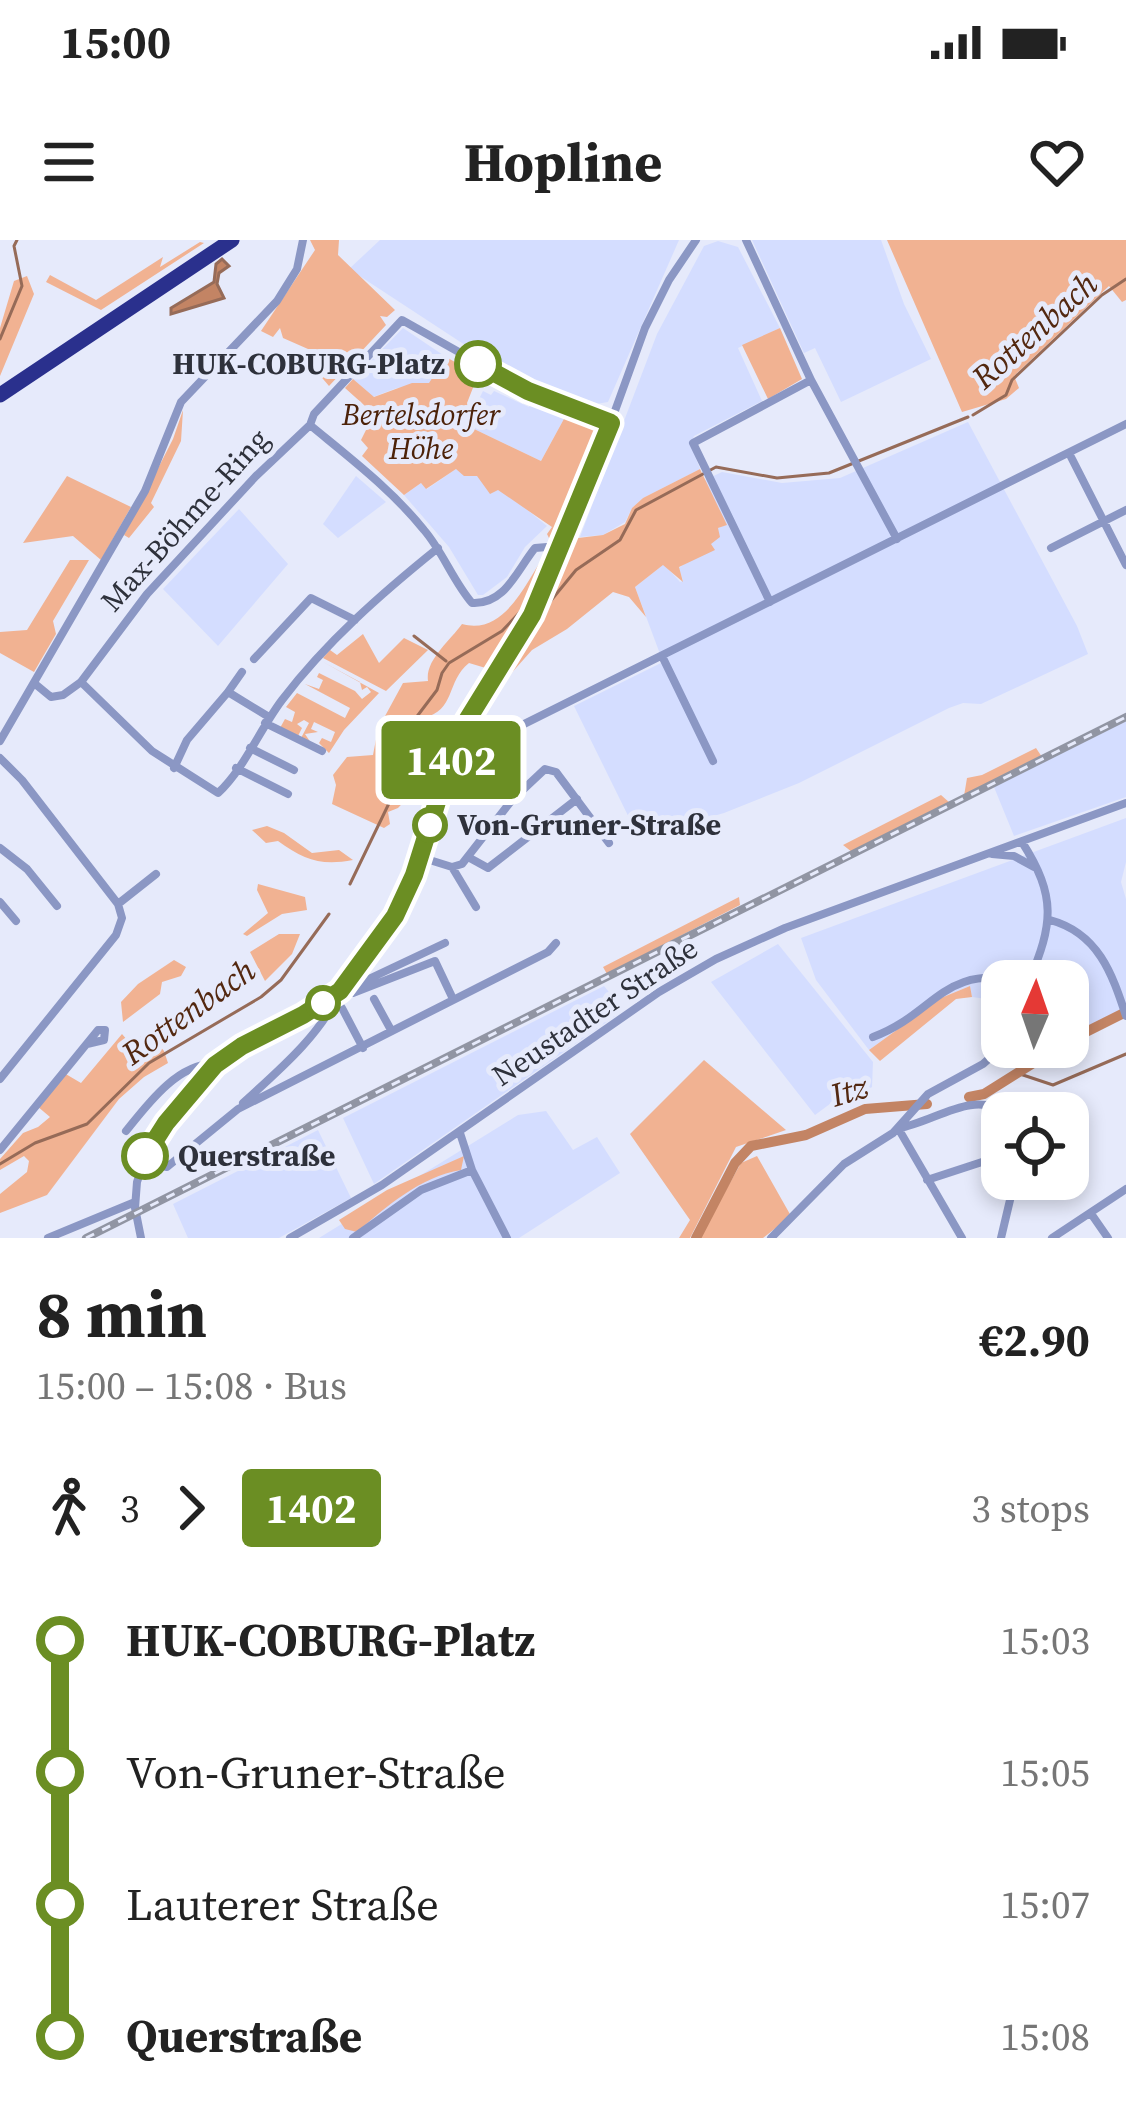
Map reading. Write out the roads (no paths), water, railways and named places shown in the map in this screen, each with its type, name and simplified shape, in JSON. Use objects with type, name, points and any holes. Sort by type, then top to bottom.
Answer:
[{"type":"highway","points":[[4,387],[217,240]]},
{"type":"highway","points":[[4,387],[232,240]]},
{"type":"street","points":[[0,741],[145,491],[181,402],[277,301],[297,269],[303,240]]},
{"type":"street","points":[[142,1162],[166,1167],[288,1061],[395,916],[471,710],[532,615],[653,310],[696,240]]},
{"type":"street","points":[[746,240],[894,540]]},
{"type":"street","points":[[310,424],[349,375],[406,320],[515,384],[611,423]]},
{"type":"street","points":[[770,602],[694,449],[695,439],[812,380]]},
{"type":"street","name":"Max-Böhme-Ring","points":[[81,682],[100,651],[158,582],[310,424],[394,497],[438,548],[466,596],[479,605],[505,590],[535,548],[560,553]]},
{"type":"street","points":[[455,746],[479,746],[1126,424]]},
{"type":"street","points":[[1070,453],[1126,565]]},
{"type":"street","points":[[1051,548],[1126,510]]},
{"type":"street","points":[[34,683],[50,697],[63,695],[81,682],[134,736],[174,768],[218,793],[300,677],[355,620],[438,548]]},
{"type":"street","points":[[254,659],[310,598],[355,620]]},
{"type":"street","points":[[662,656],[713,761]]},
{"type":"street","points":[[174,768],[187,740],[242,671]]},
{"type":"street","points":[[228,692],[322,751]]},
{"type":"street","points":[[250,748],[294,770]]},
{"type":"street","points":[[0,758],[118,904],[122,919],[116,935],[0,1078]]},
{"type":"street","points":[[236,769],[288,794]]},
{"type":"street","points":[[452,867],[468,857],[512,800],[545,769],[556,772],[609,842]]},
{"type":"street","points":[[468,857],[488,868],[577,799]]},
{"type":"street","name":"Neustadter Straße","points":[[290,1238],[382,1185],[716,958],[785,928],[1126,803]]},
{"type":"street","points":[[1022,842],[1050,920],[1035,960]]},
{"type":"street","points":[[0,848],[27,869],[57,906]]},
{"type":"street","points":[[987,854],[1014,856],[1035,868]]},
{"type":"street","points":[[420,857],[452,867],[476,907]]},
{"type":"street","points":[[118,904],[156,874]]},
{"type":"street","points":[[0,902],[16,921]]},
{"type":"street","points":[[1050,920],[1075,930],[1097,950],[1126,1016]]},
{"type":"street","points":[[141,1238],[135,1202],[142,1162],[153,1140],[215,1065],[343,988],[446,943]]},
{"type":"street","points":[[238,1109],[556,944]]},
{"type":"street","points":[[343,988],[353,993],[435,962],[453,999]]},
{"type":"street","points":[[873,1037],[890,1031],[953,985],[981,978]]},
{"type":"street","points":[[374,1000],[391,1030]]},
{"type":"street","points":[[342,1008],[363,1048]]},
{"type":"street","points":[[0,1150],[87,1044]]},
{"type":"street","points":[[126,1131],[164,1088],[205,1064],[215,1065]]},
{"type":"street","points":[[898,1128],[928,1094],[981,1065]]},
{"type":"street","points":[[771,1238],[844,1164],[898,1128],[981,1105]]},
{"type":"street","points":[[898,1128],[962,1238]]},
{"type":"street","points":[[460,1133],[472,1170],[507,1238]]},
{"type":"street","points":[[927,1180],[981,1162]]},
{"type":"street","points":[[352,1238],[421,1190],[472,1170]]},
{"type":"street","points":[[1052,1238],[1126,1189]]},
{"type":"street","points":[[1001,1238],[1010,1200]]},
{"type":"street","points":[[48,1238],[135,1202]]},
{"type":"street","points":[[1091,1214],[1108,1238]]},
{"type":"waterway","points":[[0,339],[22,286],[14,246],[17,240]]},
{"type":"waterway","name":"Rottenbach","points":[[973,415],[1006,395],[1012,380],[1102,295],[1126,279]]},
{"type":"waterway","name":"Rottenbach","points":[[539,609],[544,609],[576,570],[620,540],[636,510],[716,467],[777,478],[829,473],[968,417]]},
{"type":"waterway","name":"Rottenbach","points":[[550,545],[557,526]]},
{"type":"waterway","name":"Rottenbach","points":[[350,884],[393,795],[415,719],[437,690],[442,673],[449,663],[529,609]]},
{"type":"waterway","points":[[414,636],[446,661]]},
{"type":"waterway","name":"Rottenbach","points":[[0,1164],[35,1143],[87,1124],[149,1063],[261,997],[281,980],[329,914]]},
{"type":"waterway","name":"Itz","points":[[1089,1030],[1126,1012]]},
{"type":"waterway","points":[[1020,1074],[1053,1085],[1126,1054]]},
{"type":"waterway","name":"Itz","points":[[969,1097],[984,1094],[1025,1068]]},
{"type":"waterway","name":"Itz","points":[[696,1238],[735,1163],[751,1146],[806,1135],[865,1109],[927,1104]]},
{"type":"railway","points":[[86,1238],[1126,717]]},
{"type":"place","name":"HUK-COBURG-Platz","points":[[478,364]]},
{"type":"place","name":"Von-Gruner-Straße","points":[[430,825]]},
{"type":"place","name":"Querstraße","points":[[145,1156]]},
{"type":"park label","name":"Bertelsdorfer Höhe","points":[[421,432]]}]
